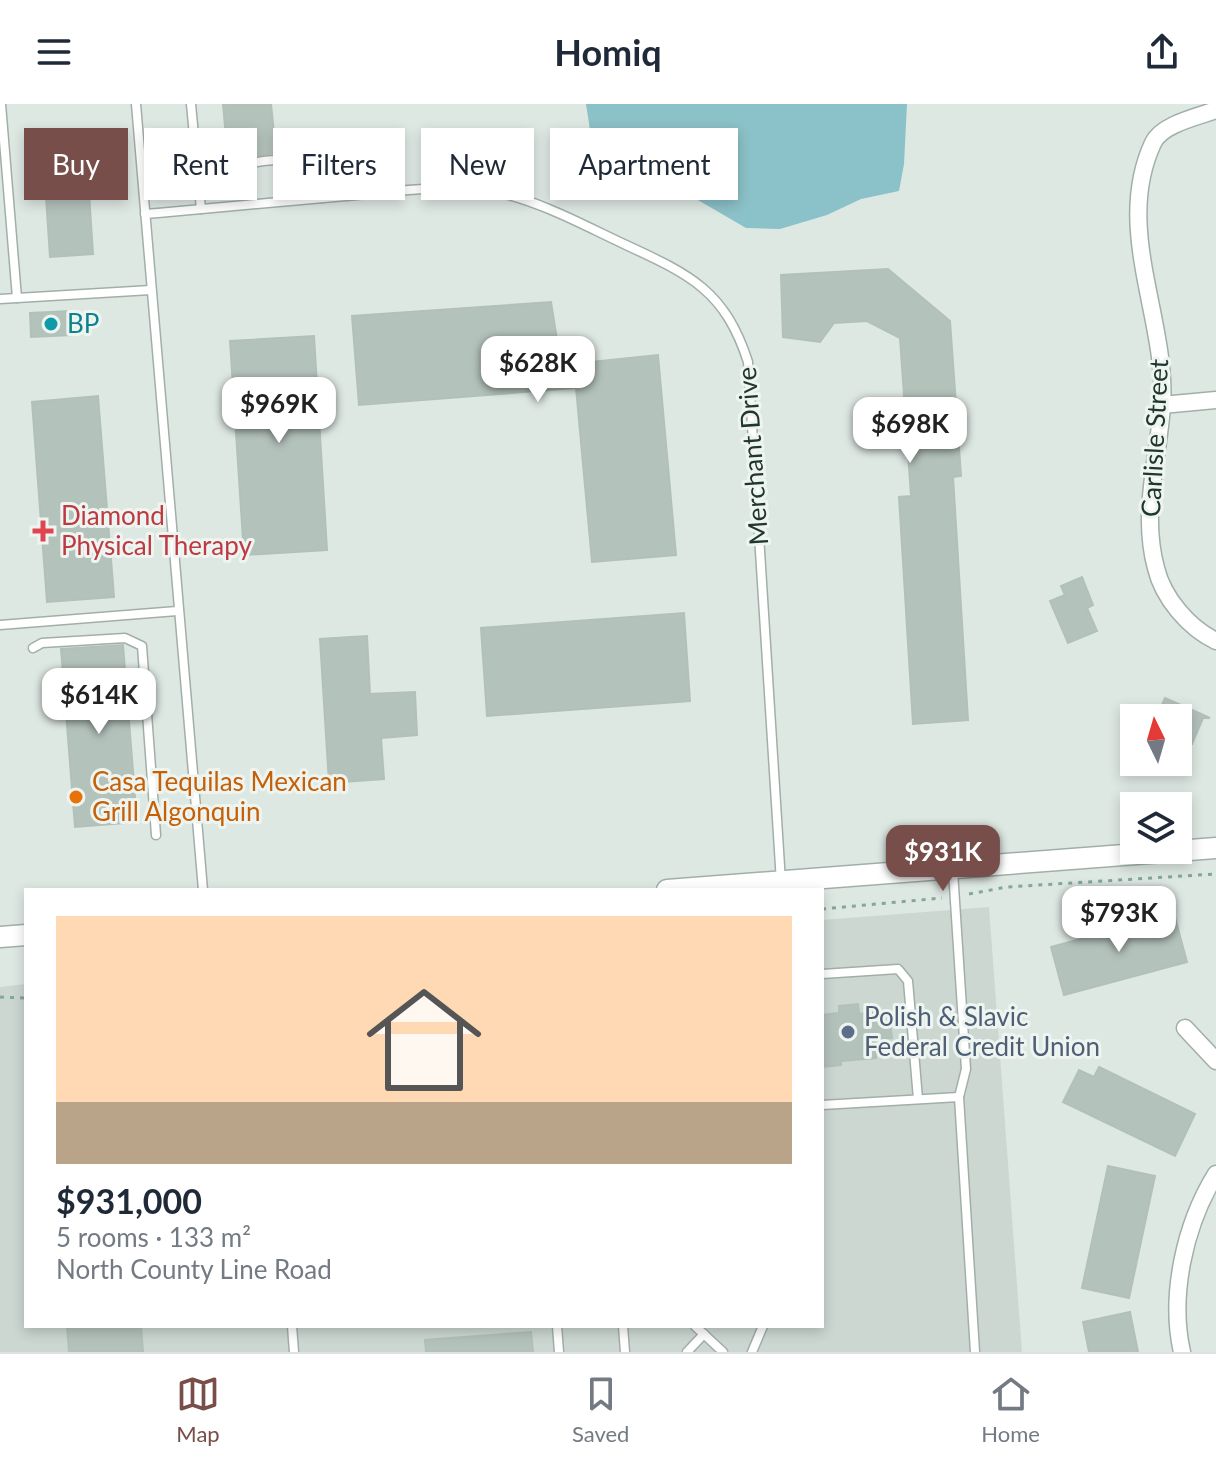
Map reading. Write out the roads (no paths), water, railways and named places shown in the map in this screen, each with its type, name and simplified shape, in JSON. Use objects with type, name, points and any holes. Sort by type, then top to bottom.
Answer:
[{"type":"street","name":"Carlisle Street","points":[[1216,110],[1164,130],[1154,140],[1146,162],[1138,216],[1144,279],[1159,344],[1162,405],[1149,513],[1156,571],[1187,621],[1216,641]]},
{"type":"street","points":[[1162,405],[1216,400]]},
{"type":"street","points":[[700,888],[1216,848]]},
{"type":"street","points":[[0,937],[24,935]]},
{"type":"street","points":[[1185,1028],[1216,1061]]},
{"type":"street","points":[[1182,1352],[1177,1328],[1181,1271],[1188,1241],[1216,1174]]},
{"type":"lane","points":[[1,104],[17,298]]},
{"type":"lane","points":[[136,104],[203,888]]},
{"type":"lane","points":[[191,104],[193,128]]},
{"type":"lane","name":"Merchant Drive","points":[[405,191],[442,188],[495,192],[549,210],[676,268],[701,283],[720,302],[738,332],[748,362],[781,883]]},
{"type":"lane","points":[[200,200],[201,209]]},
{"type":"lane","name":"Merchant Drive","points":[[145,214],[299,200]]},
{"type":"lane","points":[[0,299],[151,290]]},
{"type":"lane","points":[[0,625],[177,611]]},
{"type":"lane","points":[[33,648],[42,643],[125,638],[142,646],[156,835]]},
{"type":"lane","points":[[953,870],[966,1069],[959,1097],[975,1352]]},
{"type":"lane","points":[[824,974],[898,969],[904,973],[908,981],[918,1099]]},
{"type":"lane","points":[[824,1105],[959,1097]]},
{"type":"lane","points":[[293,1328],[294,1352]]},
{"type":"lane","points":[[557,1328],[559,1352]]},
{"type":"lane","points":[[623,1328],[625,1352]]},
{"type":"lane","points":[[697,1328],[723,1352]]},
{"type":"lane","points":[[752,1352],[762,1328]]},
{"type":"lane","points":[[687,1352],[704,1334]]},
{"type":"water","points":[[586,104],[907,104],[904,164],[899,191],[861,199],[827,215],[780,229],[746,228],[698,200],[738,200],[738,128],[590,128]]},
{"type":"place","name":"BP","points":[[51,324]]},
{"type":"place","name":"Diamond Physical Therapy","points":[[43,531]]},
{"type":"place","name":"Casa Tequilas Mexican Grill Algonquin","points":[[76,797]]},
{"type":"place","name":"Polish & Slavic Federal Credit Union","points":[[848,1032]]}]
